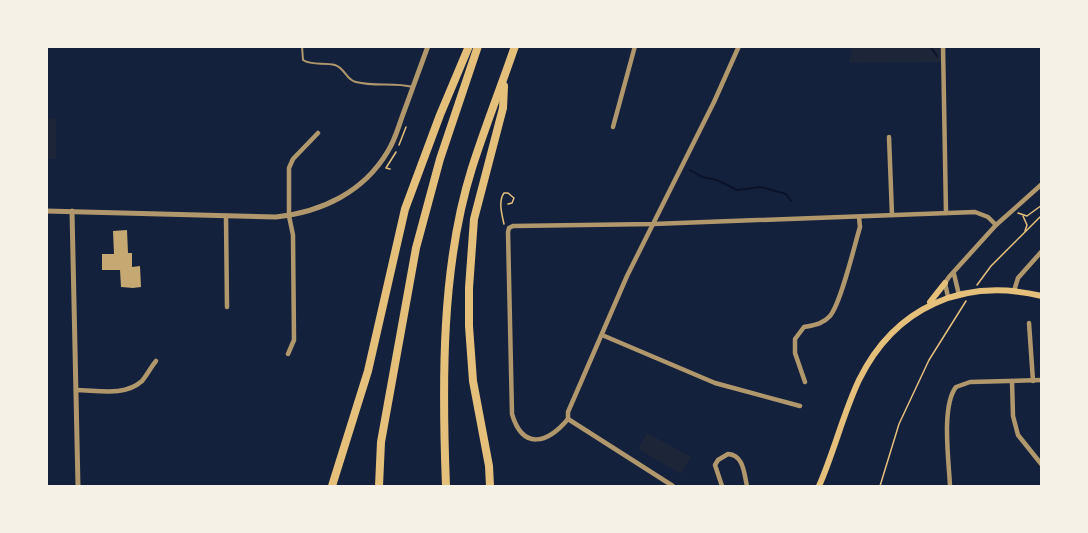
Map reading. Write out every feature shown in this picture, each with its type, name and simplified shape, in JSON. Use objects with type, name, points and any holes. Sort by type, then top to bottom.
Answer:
[{"type":"highway","points":[[332,486],[368,371],[405,209],[469,46]]},
{"type":"highway","points":[[379,486],[381,442],[416,248],[440,159],[478,46]]},
{"type":"highway","points":[[446,486],[444,392],[449,287],[454,247],[471,169],[515,46]]},
{"type":"highway","points":[[489,486],[489,466],[473,381],[468,326],[469,288],[474,219],[503,108],[504,80]]},
{"type":"main road","points":[[928,305],[945,283]]},
{"type":"main road","points":[[819,486],[859,381],[876,352],[902,324],[928,305],[948,297],[992,291],[1014,291],[1041,296]]},
{"type":"street","points":[[46,211],[289,216],[315,210],[345,196],[371,174],[388,151],[428,46]]},
{"type":"street","points":[[613,128],[635,46]]},
{"type":"street","points":[[739,46],[714,102],[653,224],[627,276],[568,412],[568,419],[559,431],[542,439],[532,439],[523,434],[515,427],[512,414],[509,228],[521,226],[653,224],[975,212],[988,217],[996,225]]},
{"type":"street","points":[[943,46],[946,213]]},
{"type":"street","points":[[288,354],[294,340],[293,235],[289,216],[289,168],[293,159],[318,133]]},
{"type":"street","points":[[889,137],[892,215]]},
{"type":"street","points":[[948,297],[945,283],[949,277],[996,225],[1041,184]]},
{"type":"street","points":[[72,211],[78,486]]},
{"type":"street","points":[[226,216],[227,307]]},
{"type":"street","points":[[805,382],[795,353],[795,339],[804,327],[818,324],[826,319],[837,304],[860,227],[859,217]]},
{"type":"street","points":[[1014,291],[1018,278],[1041,251]]},
{"type":"street","points":[[954,274],[959,295]]},
{"type":"street","points":[[1029,323],[1033,381]]},
{"type":"street","points":[[602,335],[715,383],[800,406]]},
{"type":"street","points":[[76,390],[119,391],[131,388],[142,380],[156,361]]},
{"type":"street","points":[[950,486],[947,410],[952,392],[956,387],[970,382],[1041,380]]},
{"type":"street","points":[[1012,381],[1013,416],[1018,435],[1041,465]]},
{"type":"street","points":[[568,419],[673,486]]},
{"type":"street","points":[[722,486],[715,465],[723,456],[732,454],[742,465],[747,486]]},
{"type":"lane","points":[[302,46],[303,60],[308,63],[332,64],[342,67],[350,80],[357,83],[400,84],[413,87]]},
{"type":"path","points":[[386,168],[390,169]]},
{"type":"path","points":[[508,204],[512,203],[514,198],[508,193],[501,197],[501,206],[504,224],[509,228]]},
{"type":"path","points":[[1022,216],[1031,215],[1041,205]]},
{"type":"path","points":[[1016,211],[1027,225],[1025,232]]},
{"type":"path","points":[[988,271],[1041,215]]},
{"type":"path","points":[[880,486],[899,424],[929,360],[962,307]]},
{"type":"shaded area","points":[[852,47],[941,47],[941,62],[849,63]]},
{"type":"shaded area","points":[[47,118],[56,119],[56,159],[47,159]]},
{"type":"shaded area","points":[[647,433],[691,457],[681,474],[638,449]]},
{"type":"building","points":[[127,230],[128,253],[132,253],[132,267],[140,266],[141,287],[121,287],[120,270],[102,270],[102,254],[114,254],[113,231]]},
{"type":"waterway","points":[[930,46],[937,56]]},
{"type":"waterway","points":[[690,170],[737,190],[761,187],[786,194],[791,201]]}]
